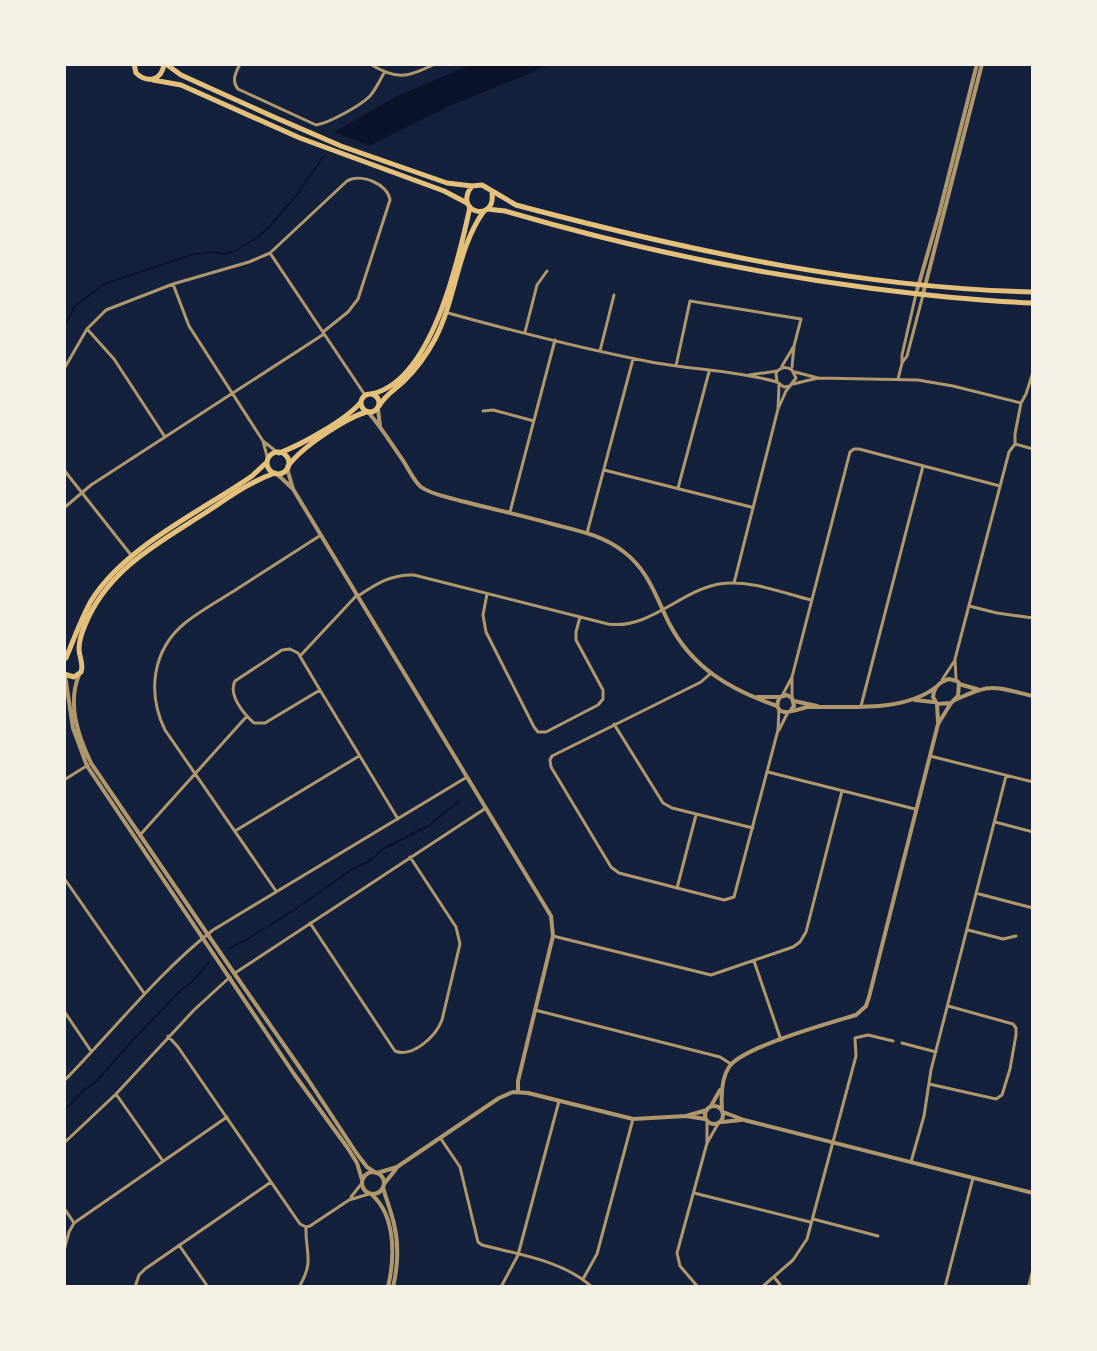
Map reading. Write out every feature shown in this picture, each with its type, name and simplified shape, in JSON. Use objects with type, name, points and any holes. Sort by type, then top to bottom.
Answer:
[{"type":"main road","points":[[128,64],[143,79],[181,85],[300,138],[444,191],[477,211],[505,211],[702,261],[818,281],[976,300],[1033,303]]},
{"type":"main road","points":[[134,64],[136,72]]},
{"type":"main road","points":[[153,80],[160,76],[165,64],[181,75],[341,146],[447,183],[482,185],[516,205],[672,244],[785,266],[922,284],[1033,292]]},
{"type":"main road","points":[[65,674],[74,677],[82,670],[79,644],[90,615],[133,557],[255,481],[283,472],[302,451],[355,416],[373,412],[411,374],[436,338],[464,237],[468,205],[466,196],[472,186]]},
{"type":"main road","points":[[65,659],[91,601],[109,577],[133,557],[245,481],[271,455],[298,446],[351,412],[368,395],[384,390],[417,359],[444,311],[469,239],[493,199],[492,192]]},
{"type":"main road","points":[[368,395],[378,399],[378,408]]},
{"type":"main road","points":[[361,402],[361,407],[367,412]]},
{"type":"main road","points":[[278,453],[287,459],[288,467]]},
{"type":"main road","points":[[267,461],[268,468],[276,474]]},
{"type":"main road","points":[[65,659],[73,656],[81,661]]},
{"type":"street","points":[[240,64],[235,84],[241,91],[311,123],[321,124],[368,97],[384,73]]},
{"type":"street","points":[[370,64],[396,76],[409,75],[435,64]]},
{"type":"street","points":[[898,379],[979,64]]},
{"type":"street","points":[[64,369],[87,329],[106,310],[173,284],[270,253],[350,178],[372,182],[389,193],[390,200],[358,299],[348,312],[323,333],[64,508]]},
{"type":"street","points":[[270,253],[368,395]]},
{"type":"street","points":[[525,332],[537,285],[547,271]]},
{"type":"street","points":[[173,284],[189,326],[263,441],[278,453]]},
{"type":"street","points":[[600,351],[614,295]]},
{"type":"street","points":[[676,366],[690,301],[801,319],[794,346],[776,376],[778,409],[734,583]]},
{"type":"street","points":[[444,311],[600,351],[676,366],[749,375],[787,367],[818,378],[898,379],[953,386],[1021,403]]},
{"type":"street","points":[[87,329],[114,359],[165,437]]},
{"type":"street","points":[[510,512],[555,340]]},
{"type":"street","points":[[778,409],[796,378],[793,371],[794,346]]},
{"type":"street","points":[[587,533],[633,358]]},
{"type":"street","points":[[678,488],[709,371]]},
{"type":"street","points":[[938,724],[933,697],[955,659],[1009,452],[1015,444],[1021,403],[1033,372]]},
{"type":"street","points":[[749,375],[784,387],[818,378]]},
{"type":"street","points":[[378,408],[380,426]]},
{"type":"street","points":[[483,411],[493,410],[534,421]]},
{"type":"street","points":[[367,412],[424,489],[587,533],[617,546],[649,579],[675,633],[686,650],[710,674],[735,690],[783,711],[861,707],[912,700],[936,703],[953,701],[980,690],[1000,689],[1033,696]]},
{"type":"street","points":[[263,441],[267,461]]},
{"type":"street","points":[[1015,444],[1033,449]]},
{"type":"street","points":[[710,674],[701,682],[554,753],[550,760],[551,767],[613,869],[724,900],[734,897],[778,730],[778,707],[792,677],[852,450],[859,449],[1000,486]]},
{"type":"street","points":[[861,707],[923,466]]},
{"type":"street","points":[[288,467],[293,489]]},
{"type":"street","points":[[64,470],[133,557]]},
{"type":"street","points":[[604,470],[753,508]]},
{"type":"street","points":[[276,474],[293,489],[548,911],[553,936],[518,1081],[518,1092]]},
{"type":"street","points":[[276,892],[165,730],[156,707],[154,679],[161,653],[188,620],[321,535]]},
{"type":"street","points":[[300,656],[357,595],[386,579],[407,575],[613,625],[634,622],[711,586],[734,583],[811,600]]},
{"type":"street","points":[[488,594],[483,619],[486,632],[538,732],[546,732],[598,705],[603,699],[603,690],[576,640],[580,617]]},
{"type":"street","points":[[969,606],[1033,618]]},
{"type":"street","points":[[320,690],[265,723],[254,723],[232,691],[235,681],[282,650],[290,649],[300,656],[398,819]]},
{"type":"street","points":[[707,1143],[708,1108],[731,1064],[742,1055],[856,1015],[866,1006],[938,724],[960,691],[955,659]]},
{"type":"street","points":[[65,674],[73,728],[89,764],[357,1163],[364,1189],[382,1205],[392,1254],[390,1287]]},
{"type":"street","points":[[79,675],[74,688],[75,714],[89,764]]},
{"type":"street","points":[[778,730],[794,706],[792,677]]},
{"type":"street","points":[[912,700],[949,679],[980,690]]},
{"type":"street","points":[[755,697],[787,695],[819,707]]},
{"type":"street","points":[[138,838],[247,716]]},
{"type":"street","points":[[614,724],[660,800],[672,808],[753,828]]},
{"type":"street","points":[[235,831],[359,756]]},
{"type":"street","points":[[930,756],[1033,782]]},
{"type":"street","points":[[64,780],[89,764]]},
{"type":"street","points":[[768,772],[916,809]]},
{"type":"street","points":[[911,1162],[1006,776]]},
{"type":"street","points":[[64,1081],[205,936],[467,777]]},
{"type":"street","points":[[553,936],[708,975],[799,944],[804,936],[842,791]]},
{"type":"street","points":[[64,1143],[232,975],[486,808]]},
{"type":"street","points":[[677,888],[696,814]]},
{"type":"street","points":[[995,822],[1033,832]]},
{"type":"street","points":[[310,923],[393,1049],[399,1056],[411,1051],[438,1030],[460,944],[456,927],[410,857]]},
{"type":"street","points":[[64,878],[145,995]]},
{"type":"street","points":[[977,893],[1033,908]]},
{"type":"street","points":[[968,930],[1003,939],[1016,936]]},
{"type":"street","points":[[754,961],[781,1040]]},
{"type":"street","points":[[232,975],[300,1067],[357,1154],[367,1167],[382,1178],[397,1244],[397,1265],[390,1287]]},
{"type":"street","points":[[929,1084],[996,1099],[1002,1095],[1010,1069],[1017,1032],[1013,1024],[948,1006]]},
{"type":"street","points":[[535,1010],[720,1057],[731,1064]]},
{"type":"street","points":[[64,1011],[92,1052]]},
{"type":"street","points":[[762,1287],[801,1250],[812,1221],[856,1056],[855,1038],[868,1035],[893,1041]]},
{"type":"street","points":[[168,1036],[300,1224],[310,1226],[349,1200],[380,1192],[397,1167]]},
{"type":"street","points":[[902,1043],[936,1052]]},
{"type":"street","points":[[698,1287],[680,1266],[677,1255],[707,1143],[723,1117],[721,1088]]},
{"type":"street","points":[[349,1200],[369,1173],[397,1167],[499,1098],[518,1092],[633,1119],[686,1116],[711,1124],[744,1120]]},
{"type":"street","points":[[116,1094],[163,1161]]},
{"type":"street","points":[[501,1287],[518,1255],[559,1101]]},
{"type":"street","points":[[686,1116],[718,1106],[722,1111],[744,1120],[1033,1193]]},
{"type":"street","points":[[64,1250],[74,1223],[227,1117]]},
{"type":"street","points":[[583,1279],[597,1254],[633,1119]]},
{"type":"street","points":[[440,1137],[460,1167],[477,1243],[558,1266],[592,1287]]},
{"type":"street","points":[[945,1287],[973,1178]]},
{"type":"street","points":[[135,1287],[145,1269],[271,1182]]},
{"type":"street","points":[[694,1193],[878,1236]]},
{"type":"street","points":[[64,1208],[74,1223]]},
{"type":"street","points":[[299,1287],[308,1263],[306,1227]]},
{"type":"street","points":[[179,1245],[208,1287]]},
{"type":"street","points":[[1029,1287],[1033,1271]]},
{"type":"street","points":[[774,1277],[782,1287]]},
{"type":"water","points":[[472,64],[553,64],[454,104],[369,146],[334,132],[395,97]]},
{"type":"waterway","points":[[64,327],[75,306],[104,284],[194,254],[235,251],[255,239],[296,196],[323,157]]},
{"type":"waterway","points":[[228,949],[294,910],[383,849],[428,826],[459,801]]},
{"type":"waterway","points":[[64,1111],[96,1082],[209,962]]}]
